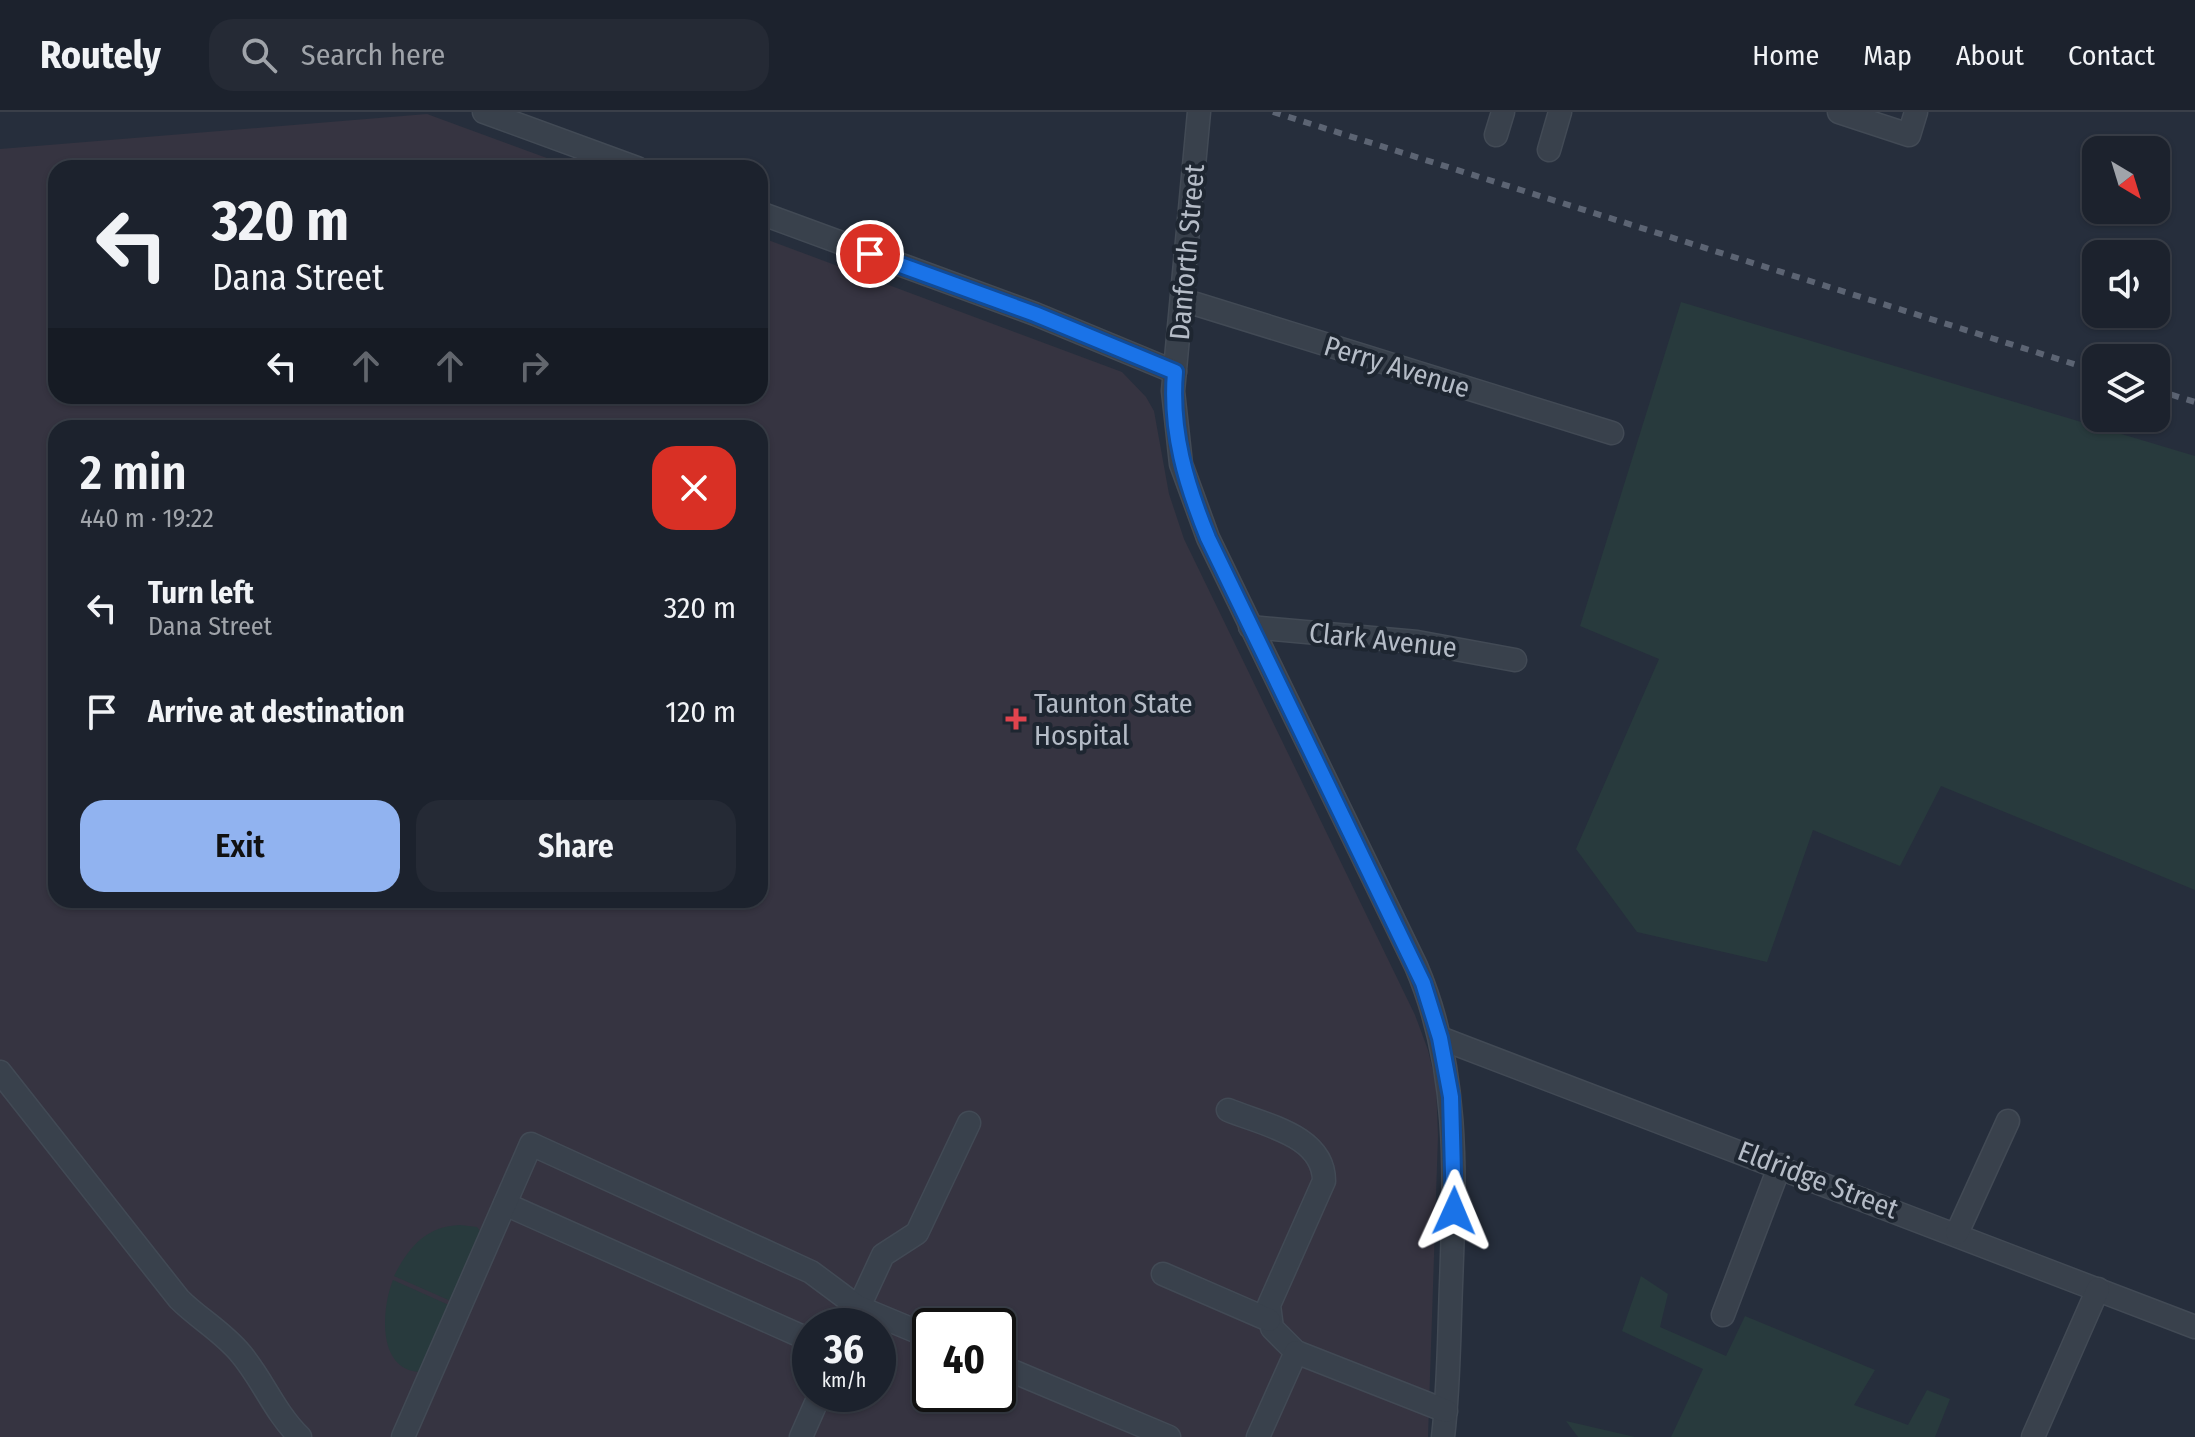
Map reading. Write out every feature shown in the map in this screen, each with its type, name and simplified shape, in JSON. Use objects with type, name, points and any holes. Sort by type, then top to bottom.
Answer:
[{"type":"street","points":[[484,112],[615,160]]},
{"type":"street","name":"Danforth Street","points":[[1199,112],[1175,372],[1174,413],[1181,464],[1208,538],[1416,966],[1440,1038],[1451,1097],[1455,1182],[1443,1437]]},
{"type":"street","points":[[1496,135],[1503,112]]},
{"type":"street","points":[[1549,150],[1560,112]]},
{"type":"street","points":[[1839,112],[1909,135],[1916,112]]},
{"type":"street","points":[[768,216],[1035,314],[1175,372]]},
{"type":"street","name":"Perry Avenue","points":[[1183,300],[1612,433]]},
{"type":"street","name":"Clark Avenue","points":[[1250,627],[1417,642],[1515,660]]},
{"type":"street","name":"Eldridge Street","points":[[1440,1038],[1780,1165],[2195,1327]]},
{"type":"street","points":[[0,1072],[179,1299],[212,1324],[244,1357],[282,1417],[300,1437]]},
{"type":"street","points":[[1228,1110],[1300,1139],[1316,1151],[1324,1164],[1324,1181],[1271,1299],[1269,1320],[1276,1335],[1296,1352],[1446,1411]]},
{"type":"street","points":[[1957,1233],[2008,1121]]},
{"type":"street","points":[[858,1308],[883,1255],[917,1233],[969,1123]]},
{"type":"street","points":[[403,1437],[531,1144],[811,1272],[846,1308]]},
{"type":"street","points":[[1723,1315],[1780,1165]]},
{"type":"street","points":[[505,1204],[792,1332]]},
{"type":"street","points":[[1163,1274],[1269,1320]]},
{"type":"street","points":[[2033,1437],[2098,1289]]},
{"type":"street","points":[[1258,1437],[1296,1352]]},
{"type":"street","points":[[1016,1373],[1169,1437]]},
{"type":"street","points":[[801,1437],[812,1412]]},
{"type":"shaded area","name":"Taunton State Hospital","points":[[427,114],[552,160],[48,160],[48,404],[768,404],[768,240],[1122,372],[1146,397],[1154,411],[1169,494],[1184,539],[1415,1015],[1428,1050],[1436,1084],[1438,1136],[1428,1437],[0,1437],[0,149]]},
{"type":"shaded area","points":[[1681,302],[2082,422],[2082,432],[2115,432],[2195,456],[2195,890],[1941,786],[1900,866],[1813,830],[1767,962],[1637,932],[1576,849],[1659,659],[1580,626]]},
{"type":"shaded area","points":[[460,1225],[477,1227],[481,1232],[453,1302],[394,1276],[405,1256],[420,1240],[437,1229]]},
{"type":"shaded area","points":[[1641,1276],[1668,1294],[1660,1327],[1726,1356],[1745,1316],[1875,1370],[1854,1405],[1908,1425],[1927,1390],[1950,1399],[1935,1437],[1671,1437],[1703,1369],[1622,1331]]},
{"type":"shaded area","points":[[393,1280],[451,1306],[419,1372],[405,1368],[395,1360],[389,1349],[385,1320]]},
{"type":"shaded area","points":[[1566,1421],[1635,1437],[1578,1437]]},
{"type":"railway","points":[[1273,112],[2082,367]]},
{"type":"railway","points":[[2170,394],[2195,402]]},
{"type":"place","name":"Taunton State Hospital","points":[[1016,719]]},
{"type":"route","points":[[870,254],[1035,314],[1175,372],[1174,413],[1181,464],[1198,514],[1416,966],[1430,1001],[1451,1097],[1454,1211]]}]
